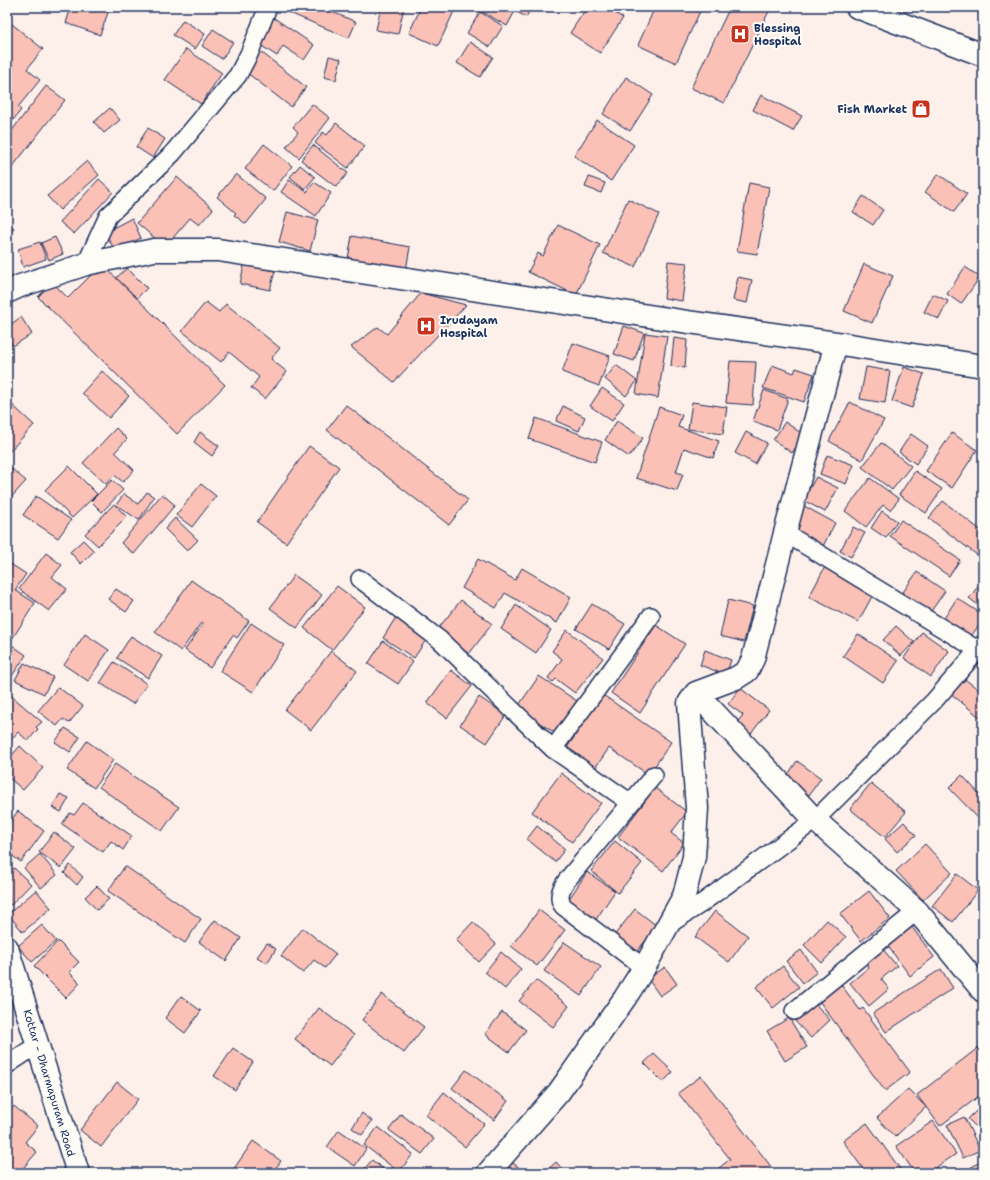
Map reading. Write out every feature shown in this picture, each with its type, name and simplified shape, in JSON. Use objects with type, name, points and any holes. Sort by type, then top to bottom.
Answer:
[{"type":"street","points":[[86,264],[108,216],[172,154],[238,75],[249,54],[268,7]]},
{"type":"street","points":[[858,7],[983,55]]},
{"type":"street","points":[[7,292],[20,286],[86,264],[154,250],[218,250],[983,366]]},
{"type":"street","points":[[488,1173],[558,1092],[625,998],[644,968],[684,896],[694,857],[697,808],[689,703],[696,693],[736,678],[747,671],[753,659],[836,343]]},
{"type":"street","points":[[668,925],[702,903],[815,820],[934,701],[980,647],[785,533]]},
{"type":"street","points":[[360,579],[440,640],[553,749],[631,802]]},
{"type":"street","points":[[553,749],[651,616]]},
{"type":"street","points":[[696,693],[815,820],[917,911],[983,991]]},
{"type":"street","points":[[644,968],[563,906],[560,902],[562,886],[654,775]]},
{"type":"street","points":[[794,1010],[917,911]]},
{"type":"street","name":"Kottar - Dharmapuram Road","points":[[7,948],[78,1173]]},
{"type":"street","points":[[7,1065],[37,1045]]},
{"type":"building","points":[[71,7],[110,7],[100,35],[66,23]]},
{"type":"building","points":[[281,7],[321,7],[356,22],[349,38],[280,9]]},
{"type":"building","points":[[381,7],[404,7],[398,34],[376,30]]},
{"type":"building","points":[[421,7],[456,7],[438,46],[409,33]]},
{"type":"building","points":[[474,7],[532,7],[526,17],[515,11],[507,26]]},
{"type":"building","points":[[587,7],[606,7],[623,18],[600,53],[570,33]]},
{"type":"building","points":[[655,7],[702,7],[676,63],[638,45]]},
{"type":"building","points":[[730,7],[771,7],[724,103],[691,88]]},
{"type":"building","points":[[480,12],[503,26],[490,47],[467,33]]},
{"type":"building","points":[[274,18],[314,45],[304,60],[283,46],[277,56],[257,43]]},
{"type":"building","points":[[7,20],[43,49],[27,69],[40,80],[18,107],[21,110],[7,128],[7,48],[9,46],[7,44]]},
{"type":"building","points":[[183,20],[205,34],[195,49],[173,35]]},
{"type":"building","points":[[213,29],[233,42],[222,59],[202,46]]},
{"type":"building","points":[[470,42],[493,57],[480,77],[457,63]]},
{"type":"building","points":[[186,49],[222,73],[201,104],[165,80]]},
{"type":"building","points":[[257,49],[306,87],[291,107],[242,69]]},
{"type":"building","points":[[329,56],[341,59],[336,80],[324,77]]},
{"type":"building","points":[[626,77],[653,95],[630,131],[603,114]]},
{"type":"building","points":[[46,86],[65,100],[7,174],[7,137]]},
{"type":"building","points":[[761,95],[802,116],[793,131],[753,110]]},
{"type":"building","points":[[312,104],[330,118],[299,158],[286,147],[298,132],[293,127]]},
{"type":"building","points":[[110,108],[120,120],[104,133],[94,122]]},
{"type":"building","points":[[597,120],[634,145],[611,181],[574,156]]},
{"type":"building","points":[[336,123],[365,146],[348,168],[315,143],[323,132],[327,135]]},
{"type":"building","points":[[148,128],[165,139],[153,158],[136,147]]},
{"type":"building","points":[[264,144],[292,166],[273,191],[245,169]]},
{"type":"building","points":[[313,145],[348,173],[336,187],[301,160]]},
{"type":"building","points":[[87,161],[99,175],[60,210],[47,196]]},
{"type":"building","points":[[300,165],[315,177],[305,189],[290,177]]},
{"type":"building","points":[[236,174],[266,199],[246,224],[234,215],[236,213],[217,197]]},
{"type":"building","points":[[938,174],[967,194],[954,212],[925,192]]},
{"type":"building","points":[[177,177],[213,209],[199,225],[190,218],[165,247],[137,223]]},
{"type":"building","points":[[589,177],[605,183],[601,193],[585,187]]},
{"type":"building","points":[[99,179],[113,192],[74,234],[60,222]]},
{"type":"building","points":[[289,180],[307,192],[314,182],[331,193],[316,216],[281,192]]},
{"type":"building","points":[[749,183],[769,187],[757,254],[737,251]]},
{"type":"building","points":[[863,196],[883,210],[873,225],[853,212]]},
{"type":"building","points":[[628,199],[659,214],[635,267],[603,253]]},
{"type":"building","points":[[287,212],[318,220],[310,251],[279,242]]},
{"type":"building","points":[[132,218],[141,238],[115,251],[105,232]]},
{"type":"building","points":[[7,223],[14,228],[7,239]]},
{"type":"building","points":[[558,225],[600,245],[576,295],[528,272],[538,253],[543,256]]},
{"type":"building","points":[[352,236],[410,247],[406,270],[348,258]]},
{"type":"building","points":[[55,237],[63,254],[49,260],[41,243]]},
{"type":"building","points":[[40,242],[46,259],[23,267],[18,249]]},
{"type":"building","points":[[668,261],[687,263],[682,301],[664,298]]},
{"type":"building","points":[[102,264],[225,385],[177,434],[38,297],[52,282],[68,298]]},
{"type":"building","points":[[864,264],[893,276],[872,323],[844,311]]},
{"type":"building","points":[[244,265],[275,271],[270,290],[240,284]]},
{"type":"building","points":[[965,267],[980,277],[961,304],[947,294]]},
{"type":"building","points":[[127,268],[147,288],[137,298],[116,278]]},
{"type":"building","points":[[738,277],[752,280],[747,303],[733,300]]},
{"type":"building","points":[[421,293],[466,305],[394,382],[351,347],[378,327],[387,334]]},
{"type":"building","points":[[933,294],[948,301],[939,319],[924,312]]},
{"type":"building","points":[[206,302],[219,312],[226,304],[280,348],[271,359],[287,372],[265,399],[251,388],[259,377],[229,352],[221,362],[182,331]]},
{"type":"building","points":[[21,317],[32,334],[13,346],[7,338],[7,327]]},
{"type":"building","points":[[624,326],[644,333],[634,361],[614,354]]},
{"type":"building","points":[[645,333],[667,336],[658,398],[636,394]]},
{"type":"building","points":[[674,338],[687,340],[685,368],[671,366]]},
{"type":"building","points":[[573,343],[610,356],[599,386],[562,372]]},
{"type":"building","points":[[730,361],[756,362],[753,405],[726,403]]},
{"type":"building","points":[[616,365],[637,381],[626,396],[605,379]]},
{"type":"building","points":[[772,365],[794,373],[796,368],[814,374],[804,402],[763,388]]},
{"type":"building","points":[[866,367],[890,371],[885,403],[860,399]]},
{"type":"building","points":[[904,367],[924,374],[912,408],[892,401]]},
{"type":"building","points":[[102,371],[129,396],[109,418],[82,393]]},
{"type":"building","points":[[602,388],[624,403],[612,421],[590,406]]},
{"type":"building","points":[[764,390],[788,399],[777,430],[753,421]]},
{"type":"building","points":[[7,400],[34,425],[7,454]]},
{"type":"building","points":[[692,402],[727,407],[723,434],[688,429]]},
{"type":"building","points":[[850,402],[884,420],[862,460],[829,441]]},
{"type":"building","points":[[346,405],[468,500],[449,525],[327,430]]},
{"type":"building","points":[[563,406],[585,417],[579,431],[556,421]]},
{"type":"building","points":[[659,407],[682,415],[678,427],[719,441],[713,458],[684,448],[676,472],[683,474],[677,491],[636,478]]},
{"type":"building","points":[[536,418],[602,442],[595,462],[529,439]]},
{"type":"building","points":[[617,421],[643,438],[629,457],[605,440]]},
{"type":"building","points":[[785,422],[804,435],[792,453],[773,440]]},
{"type":"building","points":[[116,428],[127,439],[115,452],[134,470],[123,482],[114,475],[106,484],[83,463]]},
{"type":"building","points":[[200,432],[219,446],[212,456],[194,442]]},
{"type":"building","points":[[746,432],[767,443],[755,464],[735,453]]},
{"type":"building","points":[[952,433],[977,450],[952,488],[926,471]]},
{"type":"building","points":[[911,434],[928,446],[916,464],[899,452]]},
{"type":"building","points":[[881,443],[911,466],[892,490],[862,467]]},
{"type":"building","points":[[309,446],[339,467],[286,543],[257,522]]},
{"type":"building","points":[[827,455],[854,465],[846,484],[820,474]]},
{"type":"building","points":[[69,466],[97,494],[72,518],[45,490]]},
{"type":"building","points":[[12,469],[26,481],[7,502],[7,474]]},
{"type":"building","points":[[915,471],[942,489],[926,513],[899,495]]},
{"type":"building","points":[[816,477],[838,488],[825,512],[803,500]]},
{"type":"building","points":[[870,478],[899,499],[890,510],[883,505],[866,527],[845,511]]},
{"type":"building","points":[[112,480],[123,490],[102,512],[91,501]]},
{"type":"building","points":[[201,484],[216,496],[192,527],[176,515]]},
{"type":"building","points":[[147,492],[154,497],[139,520],[116,505],[124,494],[138,504]]},
{"type":"building","points":[[162,494],[175,505],[134,554],[121,543]]},
{"type":"building","points":[[36,496],[71,520],[58,538],[23,515]]},
{"type":"building","points":[[943,501],[983,532],[982,559],[929,518]]},
{"type":"building","points":[[114,504],[127,517],[98,546],[85,534]]},
{"type":"building","points":[[804,506],[835,523],[822,548],[790,531]]},
{"type":"building","points":[[882,511],[897,521],[886,538],[871,528]]},
{"type":"building","points":[[175,518],[198,540],[187,551],[165,529]]},
{"type":"building","points":[[901,520],[960,560],[949,576],[890,536]]},
{"type":"building","points":[[853,527],[865,533],[851,557],[840,551]]},
{"type":"building","points":[[83,540],[94,551],[81,564],[70,552]]},
{"type":"building","points":[[46,553],[62,565],[52,577],[67,589],[49,611],[19,589]]},
{"type":"building","points":[[478,559],[515,580],[522,568],[571,597],[557,623],[505,593],[496,608],[462,588]]},
{"type":"building","points":[[9,563],[26,574],[15,590],[35,603],[7,647],[7,614],[11,607],[7,604],[7,565]]},
{"type":"building","points":[[826,565],[875,591],[858,622],[809,597]]},
{"type":"building","points":[[917,572],[945,591],[927,617],[899,598]]},
{"type":"building","points":[[294,575],[322,595],[297,628],[270,608]]},
{"type":"building","points":[[191,580],[249,621],[237,638],[233,635],[210,668],[185,650],[203,624],[201,623],[181,651],[155,632]]},
{"type":"building","points":[[983,580],[983,609],[969,598]]},
{"type":"building","points":[[337,586],[365,607],[332,650],[304,628]]},
{"type":"building","points":[[116,589],[134,601],[126,612],[108,599]]},
{"type":"building","points":[[957,598],[983,615],[983,619],[970,638],[943,620]]},
{"type":"building","points":[[461,600],[492,624],[469,654],[437,630]]},
{"type":"building","points":[[728,600],[753,606],[744,642],[720,636]]},
{"type":"building","points":[[592,604],[625,624],[609,649],[576,629]]},
{"type":"building","points":[[516,605],[551,630],[536,653],[501,629]]},
{"type":"building","points":[[396,617],[428,637],[414,658],[383,638]]},
{"type":"building","points":[[251,623],[284,645],[253,692],[220,671]]},
{"type":"building","points":[[656,625],[685,644],[640,713],[611,693]]},
{"type":"building","points":[[896,626],[914,642],[901,656],[883,640]]},
{"type":"building","points":[[567,630],[603,658],[575,693],[556,679],[553,682],[548,678],[562,659],[552,651]]},
{"type":"building","points":[[922,632],[949,651],[931,677],[904,658]]},
{"type":"building","points":[[85,634],[109,650],[88,681],[64,665]]},
{"type":"building","points":[[858,634],[898,661],[883,683],[843,656]]},
{"type":"building","points":[[131,636],[162,656],[148,678],[117,658]]},
{"type":"building","points":[[383,641],[413,662],[398,684],[368,664]]},
{"type":"building","points":[[12,645],[26,655],[8,682],[7,653]]},
{"type":"building","points":[[705,650],[731,660],[726,675],[700,665]]},
{"type":"building","points":[[331,651],[357,671],[311,730],[285,710]]},
{"type":"building","points":[[114,662],[147,684],[133,704],[100,683]]},
{"type":"building","points":[[24,663],[53,677],[44,694],[15,680]]},
{"type":"building","points":[[451,670],[472,686],[447,718],[427,703]]},
{"type":"building","points":[[539,676],[580,703],[558,735],[517,708]]},
{"type":"building","points":[[962,677],[983,693],[982,719],[950,693]]},
{"type":"building","points":[[58,687],[83,706],[69,723],[63,719],[57,726],[38,711]]},
{"type":"building","points":[[740,688],[769,710],[747,739],[733,728],[743,715],[728,704]]},
{"type":"building","points":[[7,692],[42,722],[36,727],[38,729],[28,741],[18,732],[7,744]]},
{"type":"building","points":[[603,695],[671,742],[649,775],[609,748],[593,771],[564,752]]},
{"type":"building","points":[[479,697],[506,715],[487,743],[460,725]]},
{"type":"building","points":[[65,728],[80,737],[70,752],[55,742]]},
{"type":"building","points":[[87,741],[113,760],[94,788],[67,770]]},
{"type":"building","points":[[20,746],[43,768],[23,790],[7,776],[7,761]]},
{"type":"building","points":[[797,761],[821,778],[809,795],[785,779]]},
{"type":"building","points":[[115,764],[179,807],[162,831],[99,787]]},
{"type":"building","points":[[561,773],[601,803],[572,842],[532,812]]},
{"type":"building","points":[[962,775],[983,798],[983,815],[979,819],[949,788]]},
{"type":"building","points":[[871,783],[906,812],[885,837],[850,809]]},
{"type":"building","points":[[655,788],[687,812],[671,833],[684,843],[663,871],[618,837]]},
{"type":"building","points":[[60,794],[69,798],[61,812],[52,807]]},
{"type":"building","points":[[83,803],[132,836],[123,850],[111,841],[103,852],[62,824],[70,813],[74,815]]},
{"type":"building","points":[[18,811],[44,831],[21,862],[7,852],[7,826]]},
{"type":"building","points":[[904,822],[916,835],[897,852],[885,839]]},
{"type":"building","points":[[537,826],[565,849],[555,862],[527,839]]},
{"type":"building","points":[[54,832],[76,849],[61,868],[39,852]]},
{"type":"building","points":[[615,841],[642,863],[618,893],[591,871]]},
{"type":"building","points":[[925,844],[952,873],[923,900],[896,871]]},
{"type":"building","points":[[40,854],[57,875],[41,888],[24,868]]},
{"type":"building","points":[[70,865],[83,877],[77,885],[64,873]]},
{"type":"building","points":[[125,866],[201,919],[185,943],[108,891]]},
{"type":"building","points":[[14,868],[31,884],[11,905],[7,901],[7,876]]},
{"type":"building","points":[[587,872],[615,891],[595,921],[567,902]]},
{"type":"building","points":[[957,874],[978,890],[953,922],[932,906]]},
{"type":"building","points":[[97,886],[109,899],[97,910],[85,897]]},
{"type":"building","points":[[36,890],[51,908],[23,932],[8,914]]},
{"type":"building","points":[[869,891],[890,918],[861,941],[840,914]]},
{"type":"building","points":[[635,909],[657,926],[635,954],[613,937]]},
{"type":"building","points":[[539,910],[565,930],[537,966],[511,946]]},
{"type":"building","points":[[715,911],[748,936],[729,962],[695,937]]},
{"type":"building","points":[[215,920],[241,938],[226,961],[199,942]]},
{"type":"building","points":[[827,920],[846,937],[822,963],[804,945]]},
{"type":"building","points":[[473,922],[496,944],[479,962],[456,940]]},
{"type":"building","points":[[42,925],[56,941],[32,962],[18,946]]},
{"type":"building","points":[[912,927],[934,957],[910,976],[887,945]]},
{"type":"building","points":[[303,928],[336,954],[325,968],[314,960],[303,973],[281,956]]},
{"type":"building","points":[[58,941],[79,962],[69,972],[80,983],[66,998],[34,966]]},
{"type":"building","points":[[564,942],[601,967],[581,996],[544,971]]},
{"type":"building","points":[[267,943],[276,949],[267,963],[257,957]]},
{"type":"building","points":[[881,947],[897,966],[881,979],[889,989],[869,1006],[850,983],[869,967],[864,961]]},
{"type":"building","points":[[801,950],[817,972],[803,983],[786,961]]},
{"type":"building","points":[[501,952],[521,969],[505,989],[485,972]]},
{"type":"building","points":[[783,966],[799,987],[773,1008],[756,987]]},
{"type":"building","points":[[665,967],[677,984],[660,996],[648,979]]},
{"type":"building","points":[[941,969],[953,988],[886,1032],[873,1013]]},
{"type":"building","points":[[536,980],[569,1006],[553,1027],[519,1001]]},
{"type":"building","points":[[839,982],[860,1010],[863,1008],[910,1072],[885,1091],[817,998]]},
{"type":"building","points":[[382,994],[424,1027],[404,1053],[362,1020]]},
{"type":"building","points":[[181,996],[201,1011],[185,1033],[165,1018]]},
{"type":"building","points":[[811,999],[830,1020],[811,1038],[792,1018]]},
{"type":"building","points":[[319,1008],[354,1035],[330,1066],[295,1039]]},
{"type":"building","points":[[502,1012],[526,1030],[509,1052],[485,1034]]},
{"type":"building","points":[[789,1018],[807,1047],[785,1061],[767,1031]]},
{"type":"building","points":[[983,1044],[983,1093],[940,1126],[917,1095]]},
{"type":"building","points":[[233,1048],[253,1062],[235,1090],[214,1076]]},
{"type":"building","points":[[654,1054],[673,1072],[663,1082],[644,1063]]},
{"type":"building","points":[[466,1070],[508,1101],[494,1120],[452,1088]]},
{"type":"building","points":[[701,1076],[776,1173],[723,1173],[719,1168],[730,1159],[678,1093]]},
{"type":"building","points":[[117,1082],[138,1099],[101,1147],[80,1130]]},
{"type":"building","points":[[908,1089],[926,1107],[895,1137],[877,1118]]},
{"type":"building","points":[[444,1092],[484,1124],[465,1147],[426,1115]]},
{"type":"building","points":[[983,1104],[983,1134],[968,1119]]},
{"type":"building","points":[[14,1106],[38,1126],[25,1142],[37,1152],[19,1173],[7,1173],[7,1114]]},
{"type":"building","points":[[362,1113],[372,1121],[362,1135],[352,1128]]},
{"type":"building","points":[[401,1114],[434,1139],[422,1154],[389,1130]]},
{"type":"building","points":[[964,1117],[980,1150],[963,1158],[947,1125]]},
{"type":"building","points":[[933,1121],[956,1154],[928,1173],[915,1173],[896,1146]]},
{"type":"building","points":[[867,1123],[903,1173],[866,1173],[843,1141]]},
{"type":"building","points":[[378,1127],[413,1154],[399,1172],[364,1145]]},
{"type":"building","points":[[339,1130],[366,1149],[355,1166],[327,1147]]},
{"type":"building","points":[[253,1141],[281,1161],[272,1173],[231,1173]]},
{"type":"building","points":[[372,1160],[388,1173],[361,1173]]},
{"type":"building","points":[[509,1160],[522,1170],[520,1173],[500,1173]]},
{"type":"building","points":[[983,1160],[983,1173],[969,1173],[967,1170]]},
{"type":"building","points":[[556,1162],[566,1173],[544,1173]]},
{"type":"place","name":"Blessing Hospital","points":[[740,34]]},
{"type":"place","name":"Fish Market","points":[[921,109]]},
{"type":"place","name":"Irudayam Hospital","points":[[426,326]]}]
